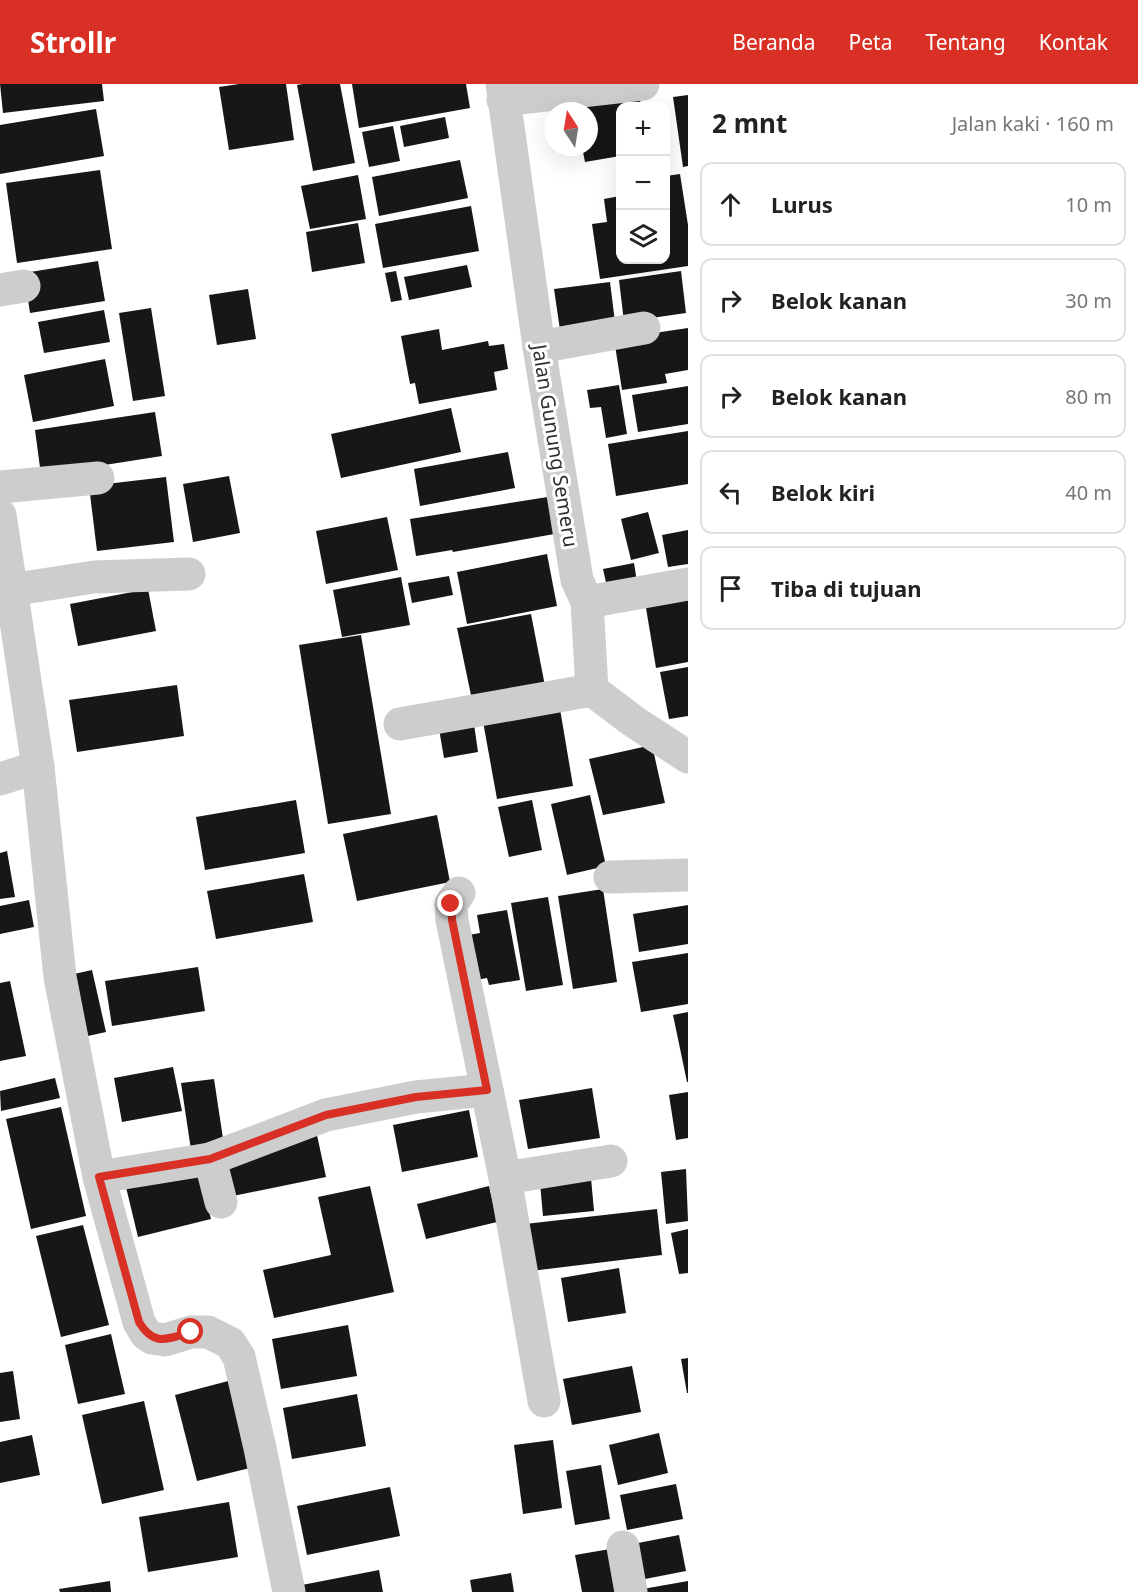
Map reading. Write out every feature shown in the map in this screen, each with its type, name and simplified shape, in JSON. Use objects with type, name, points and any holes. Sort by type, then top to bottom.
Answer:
[{"type":"street","points":[[502,92],[643,84]]},
{"type":"street","name":"Jalan Gunung Semeru","points":[[502,92],[539,346],[577,580],[587,602],[592,690]]},
{"type":"street","points":[[539,346],[644,328]]},
{"type":"street","points":[[0,487],[98,478]]},
{"type":"street","points":[[0,515],[38,767],[60,977],[99,1177],[139,1322],[146,1334],[152,1338],[165,1340],[191,1332],[208,1332],[230,1343],[239,1357],[289,1592]]},
{"type":"street","points":[[10,590],[94,577],[189,574]]},
{"type":"street","points":[[587,602],[688,584]]},
{"type":"street","points":[[400,724],[592,690],[688,758]]},
{"type":"street","points":[[0,779],[38,767]]},
{"type":"street","points":[[610,877],[688,875]]},
{"type":"street","points":[[459,893],[451,904],[452,920],[505,1178],[544,1401]]},
{"type":"street","points":[[99,1177],[210,1159],[326,1115],[416,1097],[487,1090]]},
{"type":"street","points":[[210,1159],[221,1202]]},
{"type":"street","points":[[505,1178],[611,1161]]},
{"type":"street","points":[[623,1547],[631,1592]]},
{"type":"building","points":[[0,84],[102,84],[104,101],[3,113]]},
{"type":"building","points":[[239,84],[286,84],[294,140],[229,150],[219,87]]},
{"type":"building","points":[[340,84],[355,163],[313,171],[297,85]]},
{"type":"building","points":[[352,84],[466,84],[470,108],[359,128]]},
{"type":"building","points":[[639,93],[640,102],[616,102],[616,157],[585,162],[584,156],[598,156],[598,102],[594,102]]},
{"type":"building","points":[[688,95],[688,166],[683,167],[673,97]]},
{"type":"building","points":[[96,109],[104,156],[0,174],[0,125]]},
{"type":"building","points":[[445,117],[449,138],[404,147],[400,126]]},
{"type":"building","points":[[393,126],[400,161],[369,167],[362,132]]},
{"type":"building","points":[[460,160],[468,198],[379,216],[372,177]]},
{"type":"building","points":[[100,170],[112,249],[17,263],[6,183]]},
{"type":"building","points":[[680,174],[688,225],[688,266],[600,279],[592,224],[607,222],[604,199],[616,197],[616,264],[670,264],[670,175]]},
{"type":"building","points":[[358,175],[366,219],[310,229],[301,186]]},
{"type":"building","points":[[471,206],[479,251],[383,268],[375,224]]},
{"type":"building","points":[[358,223],[365,263],[312,272],[306,232]]},
{"type":"building","points":[[98,261],[105,301],[30,313],[24,273]]},
{"type":"building","points":[[467,265],[472,287],[409,300],[404,277]]},
{"type":"building","points":[[396,271],[402,300],[391,302],[385,273]]},
{"type":"building","points":[[681,271],[686,313],[624,322],[619,280]]},
{"type":"building","points":[[610,282],[615,322],[560,330],[554,289]]},
{"type":"building","points":[[248,289],[256,339],[217,345],[209,295]]},
{"type":"building","points":[[151,308],[165,396],[133,401],[119,313]]},
{"type":"building","points":[[104,310],[110,342],[44,353],[38,322]]},
{"type":"building","points":[[688,328],[688,370],[665,374],[667,383],[622,390],[614,339]]},
{"type":"building","points":[[439,329],[442,350],[488,341],[489,346],[504,344],[508,369],[494,372],[497,390],[419,404],[415,383],[410,384],[401,336]]},
{"type":"building","points":[[105,359],[114,406],[33,422],[24,375]]},
{"type":"building","points":[[619,385],[627,434],[606,438],[601,407],[590,408],[587,390]]},
{"type":"building","points":[[688,386],[688,424],[638,432],[632,395]]},
{"type":"building","points":[[451,408],[461,452],[341,478],[331,434]]},
{"type":"building","points":[[155,412],[162,456],[41,475],[35,430]]},
{"type":"building","points":[[688,431],[688,484],[616,496],[608,444]]},
{"type":"building","points":[[508,452],[515,488],[420,506],[414,469]]},
{"type":"building","points":[[229,476],[240,533],[193,542],[183,484]]},
{"type":"building","points":[[166,477],[174,542],[97,551],[89,486]]},
{"type":"building","points":[[554,496],[560,533],[453,552],[452,550],[416,556],[410,519]]},
{"type":"building","points":[[648,512],[659,553],[631,560],[621,519]]},
{"type":"building","points":[[387,517],[398,570],[326,584],[316,531]]},
{"type":"building","points":[[688,530],[688,564],[668,567],[662,535]]},
{"type":"building","points":[[547,554],[557,606],[467,624],[457,572]]},
{"type":"building","points":[[634,563],[637,582],[607,587],[603,569]]},
{"type":"building","points":[[449,576],[453,595],[412,603],[408,583]]},
{"type":"building","points":[[401,577],[410,625],[342,637],[333,590]]},
{"type":"building","points":[[688,588],[688,662],[656,668],[644,596]]},
{"type":"building","points":[[148,589],[156,631],[78,646],[70,604]]},
{"type":"building","points":[[531,614],[545,686],[472,700],[457,628]]},
{"type":"building","points":[[361,635],[391,814],[328,824],[299,645]]},
{"type":"building","points":[[688,667],[688,716],[669,719],[660,672]]},
{"type":"building","points":[[177,685],[184,736],[77,752],[69,700]]},
{"type":"building","points":[[559,703],[573,786],[497,799],[482,716]]},
{"type":"building","points":[[473,717],[478,752],[444,758],[438,723]]},
{"type":"building","points":[[652,745],[665,803],[603,815],[589,759]]},
{"type":"building","points":[[590,795],[606,866],[567,875],[551,804]]},
{"type":"building","points":[[296,800],[305,853],[205,870],[196,817]]},
{"type":"building","points":[[532,800],[542,850],[509,857],[498,807]]},
{"type":"building","points":[[437,815],[450,882],[357,901],[343,834]]},
{"type":"building","points":[[7,851],[15,897],[0,899],[0,853]]},
{"type":"building","points":[[304,874],[313,922],[216,939],[207,891]]},
{"type":"building","points":[[603,889],[617,982],[573,989],[558,896]]},
{"type":"building","points":[[548,897],[563,985],[526,991],[511,903]]},
{"type":"building","points":[[29,900],[34,927],[0,934],[0,906]]},
{"type":"building","points":[[688,905],[688,944],[639,952],[633,914]]},
{"type":"building","points":[[507,910],[520,980],[489,985],[487,978],[470,981],[463,936],[480,933],[477,915]]},
{"type":"building","points":[[688,953],[688,1004],[641,1012],[632,962]]},
{"type":"building","points":[[198,967],[205,1011],[112,1026],[105,981]]},
{"type":"building","points":[[92,970],[106,1032],[88,1036],[74,974]]},
{"type":"building","points":[[10,981],[26,1056],[0,1061],[0,983]]},
{"type":"building","points":[[688,1012],[688,1082],[687,1082],[673,1015]]},
{"type":"building","points":[[173,1067],[182,1111],[122,1122],[114,1078]]},
{"type":"building","points":[[55,1078],[60,1098],[1,1111],[0,1091]]},
{"type":"building","points":[[214,1079],[224,1145],[191,1150],[181,1083]]},
{"type":"building","points":[[592,1088],[600,1138],[528,1149],[519,1100]]},
{"type":"building","points":[[688,1092],[688,1138],[676,1140],[669,1095]]},
{"type":"building","points":[[61,1107],[86,1216],[31,1229],[6,1119]]},
{"type":"building","points":[[469,1110],[478,1157],[402,1172],[393,1125]]},
{"type":"building","points":[[317,1135],[326,1177],[233,1196],[224,1154]]},
{"type":"building","points":[[197,1165],[211,1219],[138,1237],[125,1183]]},
{"type":"building","points":[[686,1169],[688,1221],[666,1224],[661,1172]]},
{"type":"building","points":[[591,1178],[594,1211],[543,1216],[540,1183]]},
{"type":"building","points":[[370,1186],[394,1292],[274,1318],[263,1270],[331,1255],[318,1197]]},
{"type":"building","points":[[489,1186],[497,1222],[426,1239],[417,1204]]},
{"type":"building","points":[[657,1209],[662,1255],[531,1271],[525,1224]]},
{"type":"building","points":[[83,1225],[109,1325],[61,1337],[36,1236]]},
{"type":"building","points":[[688,1229],[688,1273],[679,1274],[671,1233]]},
{"type":"building","points":[[619,1268],[626,1313],[568,1322],[561,1278]]},
{"type":"building","points":[[348,1325],[357,1376],[281,1389],[272,1339]]},
{"type":"building","points":[[111,1334],[125,1394],[78,1404],[65,1345]]},
{"type":"building","points":[[688,1358],[688,1393],[687,1393],[681,1359]]},
{"type":"building","points":[[632,1366],[641,1412],[572,1425],[563,1379]]},
{"type":"building","points":[[13,1371],[20,1419],[0,1422],[0,1373]]},
{"type":"building","points":[[232,1380],[254,1467],[197,1481],[175,1395]]},
{"type":"building","points":[[357,1394],[366,1446],[292,1459],[283,1408]]},
{"type":"building","points":[[144,1401],[164,1490],[102,1504],[82,1415]]},
{"type":"building","points":[[659,1433],[668,1473],[618,1485],[609,1445]]},
{"type":"building","points":[[32,1435],[40,1475],[0,1483],[0,1442]]},
{"type":"building","points":[[553,1440],[562,1508],[523,1514],[514,1445]]},
{"type":"building","points":[[601,1465],[610,1519],[575,1525],[566,1471]]},
{"type":"building","points":[[676,1484],[683,1519],[627,1530],[620,1495]]},
{"type":"building","points":[[390,1487],[400,1536],[307,1555],[297,1506]]},
{"type":"building","points":[[229,1502],[238,1557],[148,1572],[139,1517]]},
{"type":"building","points":[[679,1535],[686,1571],[640,1580],[633,1544]]},
{"type":"building","points":[[616,1548],[624,1592],[582,1592],[575,1555]]},
{"type":"building","points":[[379,1570],[383,1592],[303,1592],[302,1585]]},
{"type":"building","points":[[511,1573],[514,1592],[472,1592],[470,1580]]},
{"type":"building","points":[[110,1581],[111,1592],[60,1592],[59,1589]]},
{"type":"building","points":[[688,1581],[688,1592],[638,1592],[637,1590]]},
{"type":"route","points":[[191,1332],[165,1340],[152,1338],[146,1334],[139,1322],[99,1177],[210,1159],[326,1115],[416,1097],[487,1090],[452,920],[451,904]]}]
